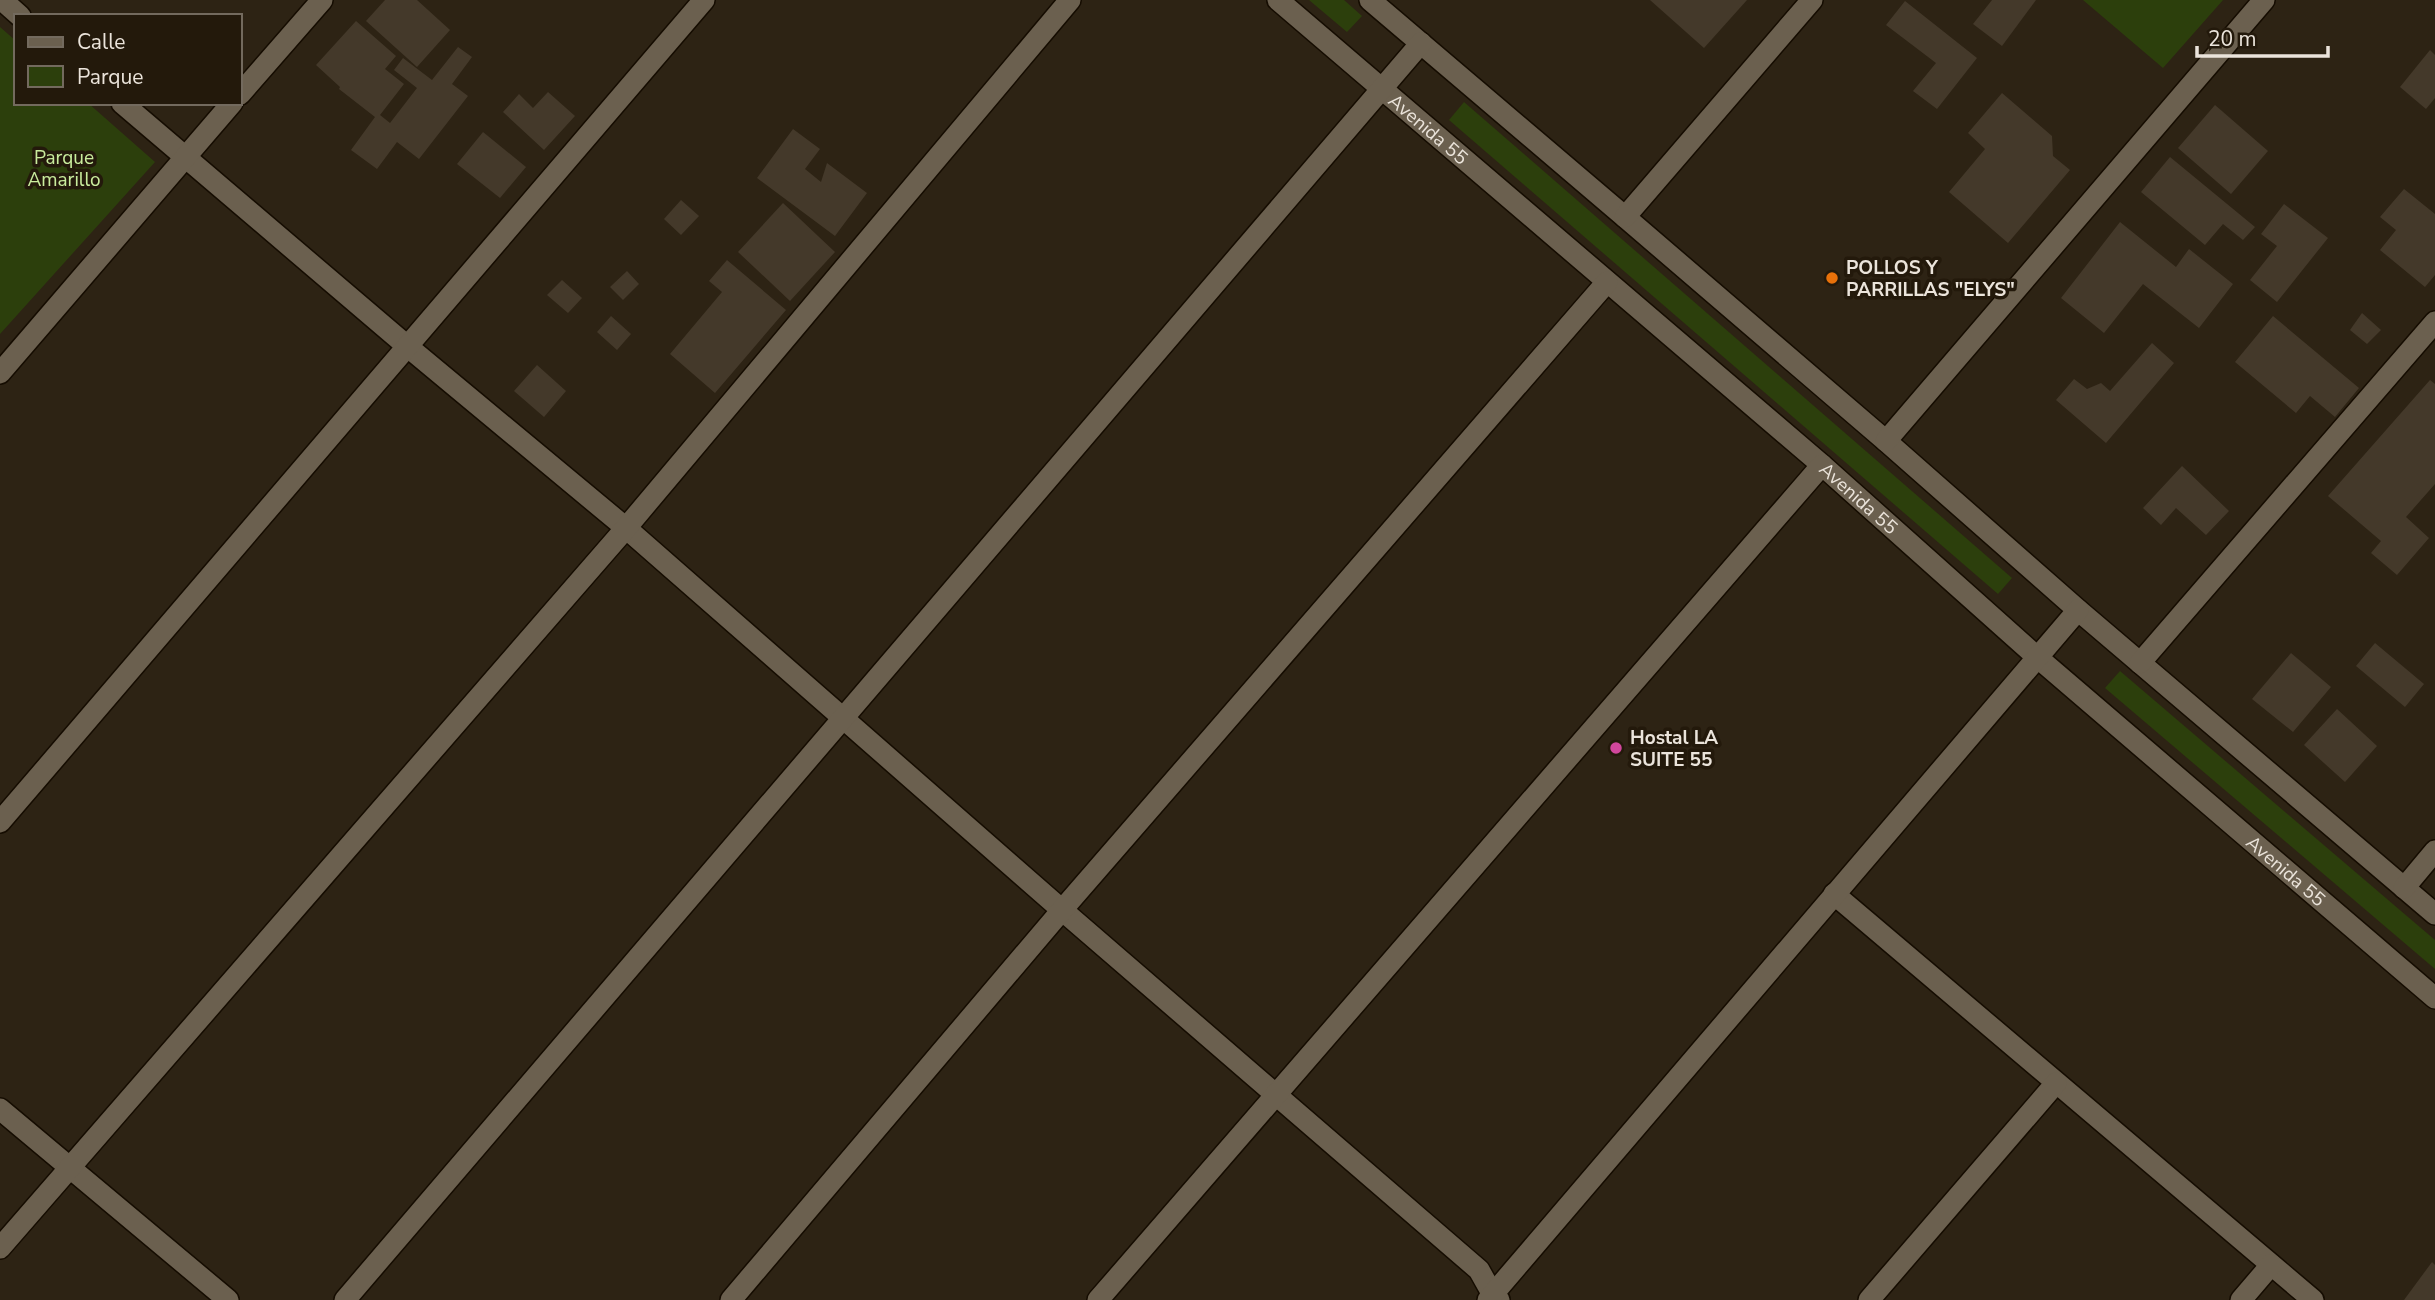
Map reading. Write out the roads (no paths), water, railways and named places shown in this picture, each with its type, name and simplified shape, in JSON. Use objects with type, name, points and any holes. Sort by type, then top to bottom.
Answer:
[{"type":"street","points":[[2,0],[18,14]]},
{"type":"street","points":[[242,92],[321,0]]},
{"type":"street","points":[[0,822],[704,0]]},
{"type":"street","points":[[0,1248],[626,528],[1070,0]]},
{"type":"street","name":"Avenida 55","points":[[1278,0],[1822,465],[2037,657],[2435,998]]},
{"type":"street","points":[[1370,0],[2435,914]]},
{"type":"street","points":[[1625,217],[1812,0]]},
{"type":"street","points":[[1886,441],[2264,0]]},
{"type":"street","points":[[345,1300],[1421,43]]},
{"type":"street","points":[[124,105],[626,528],[1062,910],[1276,1093],[1479,1270],[1493,1298],[2078,610]]},
{"type":"street","points":[[0,373],[230,105]]},
{"type":"street","points":[[731,1300],[1062,910],[1607,282]]},
{"type":"street","points":[[2140,663],[2435,323]]},
{"type":"street","points":[[1098,1300],[1822,465]]},
{"type":"street","points":[[2404,888],[2435,851]]},
{"type":"street","points":[[1834,894],[2313,1300]]},
{"type":"street","points":[[1869,1300],[2056,1083]]},
{"type":"street","points":[[0,1109],[228,1300]]},
{"type":"street","points":[[2241,1300],[2270,1265]]},
{"type":"place","name":"POLLOS Y PARRILLAS \"ELYS\"","points":[[1832,278]]},
{"type":"place","name":"Hostal LA SUITE 55","points":[[1616,748]]},
{"type":"park label","name":"Parque Amarillo","points":[[64,168]]}]
